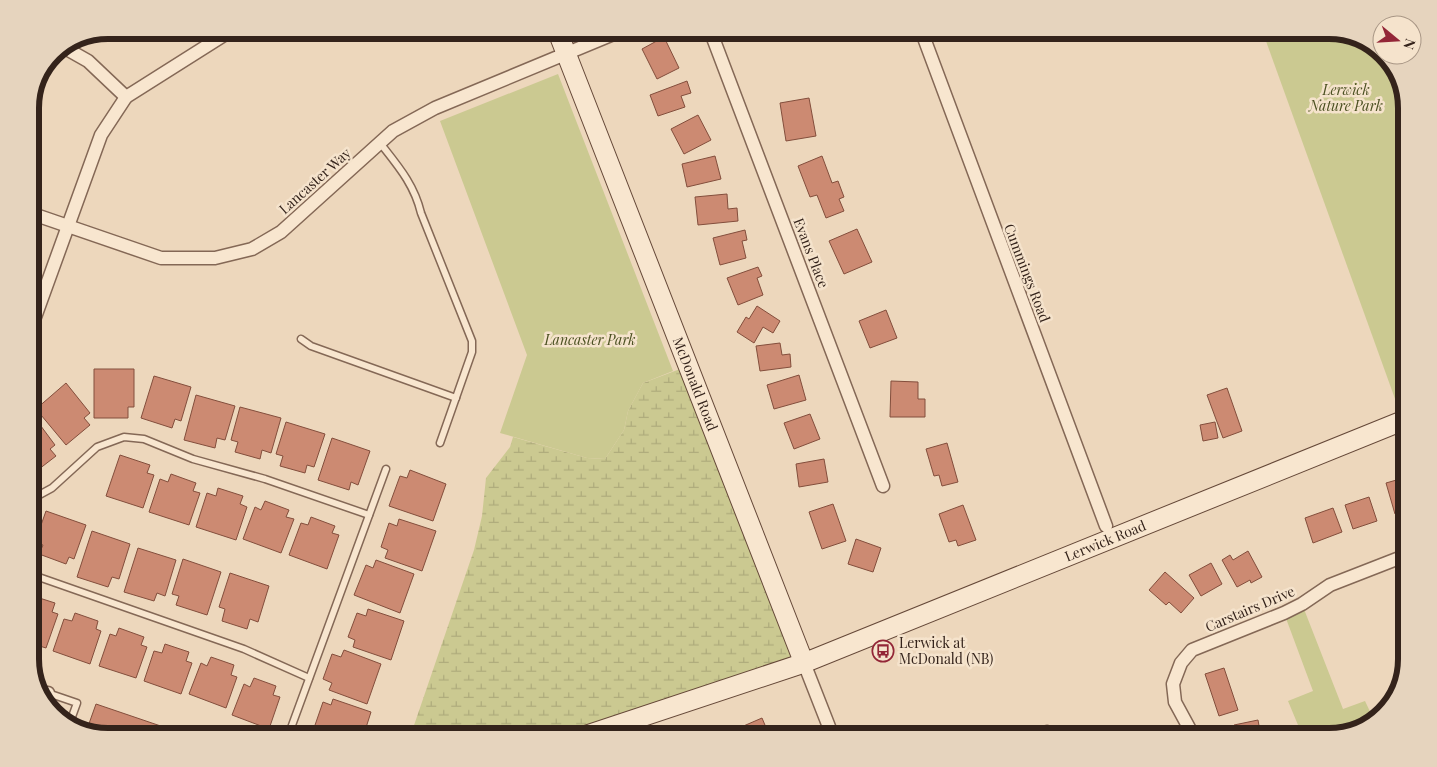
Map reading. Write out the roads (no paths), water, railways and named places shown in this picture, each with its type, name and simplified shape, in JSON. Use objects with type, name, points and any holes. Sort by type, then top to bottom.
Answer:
[{"type":"main road","name":"McDonald Road","points":[[561,39],[804,663]]},
{"type":"main road","name":"Lerwick Road","points":[[718,692],[804,663],[1398,423]]},
{"type":"main road","points":[[608,728],[718,692]]},
{"type":"main road","points":[[641,728],[718,692]]},
{"type":"street","points":[[39,305],[101,135],[126,97],[218,39]]},
{"type":"street","name":"Lancaster Way","points":[[39,216],[161,258],[215,258],[252,249],[280,232],[393,131],[435,108],[602,39]]},
{"type":"street","name":"Evans Place","points":[[713,39],[883,486]]},
{"type":"street","name":"Cummings Road","points":[[924,39],[1106,526]]},
{"type":"street","points":[[70,51],[88,61],[126,97]]},
{"type":"street","name":"Carstairs Drive","points":[[1189,728],[1175,702],[1173,684],[1181,662],[1192,650],[1284,613],[1302,604],[1330,585],[1398,559]]},
{"type":"street","name":"McDonald Road","points":[[804,663],[829,728]]},
{"type":"lane","points":[[380,143],[409,182],[417,197],[421,212],[472,342],[472,352],[440,443]]},
{"type":"lane","points":[[301,339],[312,346],[456,398]]},
{"type":"lane","points":[[39,495],[52,488],[96,447],[124,437],[144,439],[194,459],[265,478],[369,515]]},
{"type":"lane","points":[[291,728],[386,469]]},
{"type":"lane","points":[[39,577],[244,648],[309,678]]},
{"type":"lane","points":[[50,697],[77,704],[72,718]]},
{"type":"place","name":"Lerwick at McDonald (NB)","points":[[883,651]]},
{"type":"park label","name":"Lerwick Nature Park","points":[[1346,98]]},
{"type":"park label","name":"Lancaster Park","points":[[590,340]]}]
